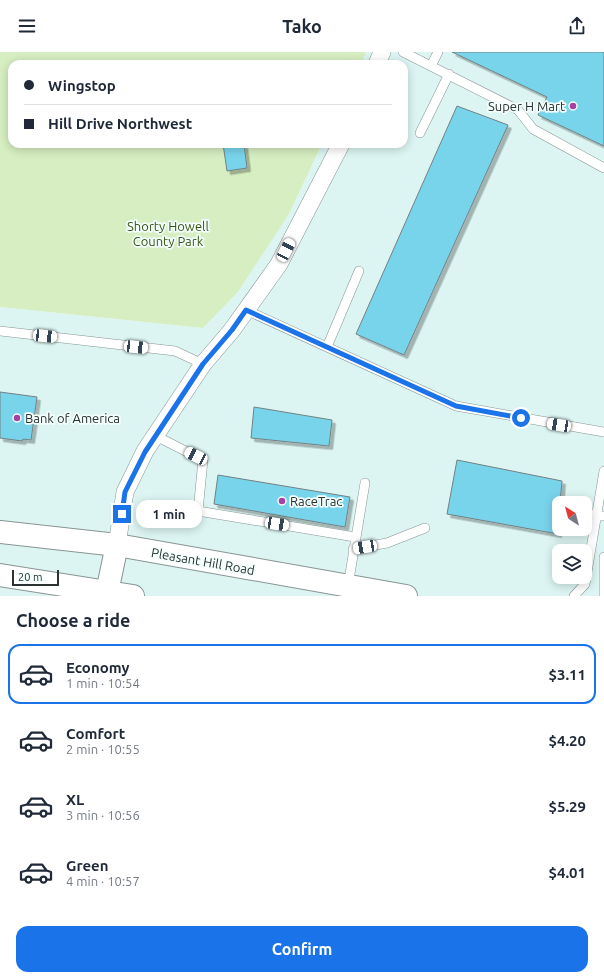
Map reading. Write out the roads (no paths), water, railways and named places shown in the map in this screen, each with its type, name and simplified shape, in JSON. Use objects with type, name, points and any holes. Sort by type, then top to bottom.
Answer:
[{"type":"main road","name":"Pleasant Hill Road","points":[[0,532],[117,545],[406,596]]},
{"type":"main road","points":[[106,595],[117,545]]},
{"type":"main road","points":[[0,575],[106,595],[132,596]]},
{"type":"main road","points":[[21,578],[49,596]]},
{"type":"street","points":[[117,545],[125,492],[145,452],[203,364],[232,330],[279,264],[339,148]]},
{"type":"lane","points":[[403,52],[518,110],[533,129],[604,168]]},
{"type":"lane","points":[[431,66],[438,52]]},
{"type":"lane","points":[[420,133],[449,74]]},
{"type":"lane","points":[[327,347],[359,271]]},
{"type":"lane","points":[[246,310],[456,406],[604,432]]},
{"type":"lane","points":[[0,331],[175,351],[203,364]]},
{"type":"lane","points":[[156,436],[203,460],[198,510],[355,537]]},
{"type":"lane","points":[[574,596],[585,584],[600,516],[604,471]]},
{"type":"lane","points":[[348,586],[365,483]]},
{"type":"lane","points":[[353,549],[387,543],[425,528]]},
{"type":"lane","points":[[604,557],[604,596]]},
{"type":"place","name":"Super H Mart","points":[[573,106]]},
{"type":"place","name":"Bank of America","points":[[17,418]]},
{"type":"place","name":"RaceTrac","points":[[282,501]]},
{"type":"park label","name":"Shorty Howell County Park","points":[[168,234]]}]
